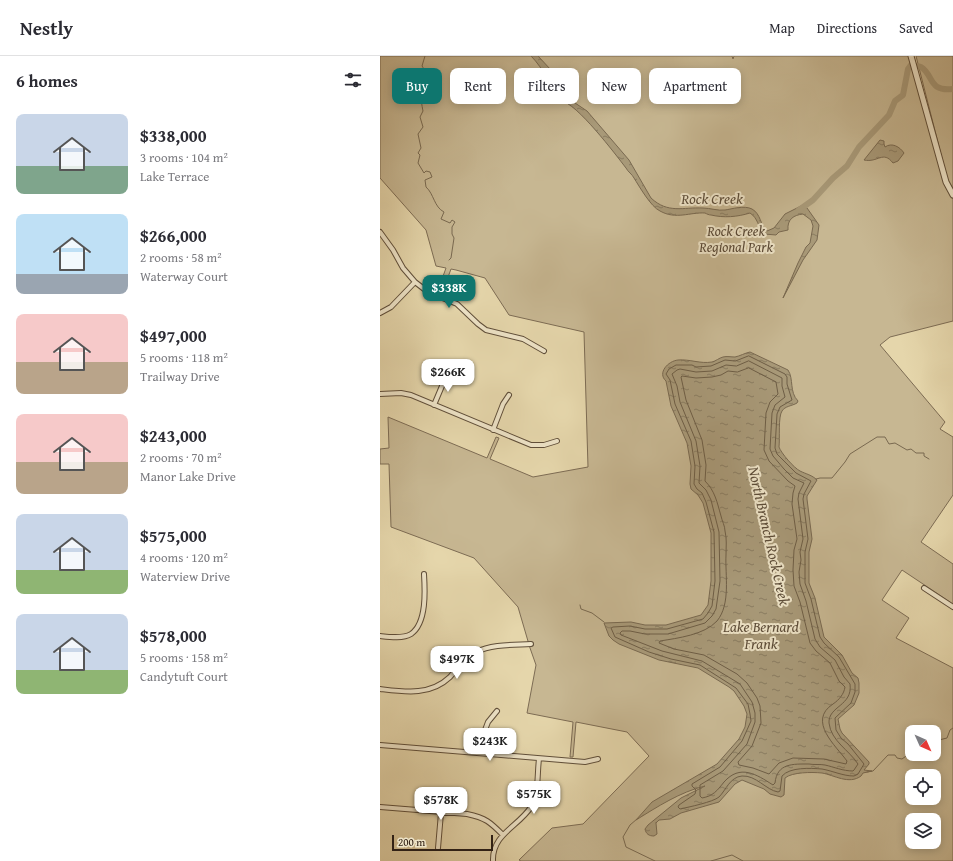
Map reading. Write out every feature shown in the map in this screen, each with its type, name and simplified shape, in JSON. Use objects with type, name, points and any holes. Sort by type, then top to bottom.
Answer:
[{"type":"street","points":[[912,59],[920,83],[946,182],[953,195]]},
{"type":"street","points":[[380,232],[393,250],[403,268],[415,282],[428,292],[457,304],[474,321],[486,330],[523,339],[544,351]]},
{"type":"street","points":[[380,313],[391,307],[415,282]]},
{"type":"street","points":[[434,405],[445,375]]},
{"type":"street","points":[[380,394],[401,393],[411,395],[531,445],[544,446],[557,441]]},
{"type":"street","points":[[493,430],[509,395]]},
{"type":"street","points":[[380,636],[403,637],[411,634],[417,628],[422,615],[425,587],[424,574]]},
{"type":"street","points":[[924,588],[953,607]]},
{"type":"street","points":[[380,690],[418,692],[427,690],[449,678],[464,660],[474,652],[490,647],[531,644]]},
{"type":"street","points":[[482,753],[485,730],[488,722],[497,711]]},
{"type":"street","points":[[380,745],[585,762],[598,759]]},
{"type":"street","points":[[493,861],[495,846],[503,835],[530,808],[534,801],[539,759]]},
{"type":"street","points":[[380,807],[467,814],[489,821],[503,835]]},
{"type":"street","points":[[438,848],[441,813]]},
{"type":"green space","name":"Rock Creek Regional Park","points":[[380,56],[732,56],[733,59],[734,56],[913,56],[917,66],[919,84],[946,187],[953,198],[953,321],[890,337],[880,345],[945,422],[940,429],[953,437],[953,495],[921,542],[953,564],[953,604],[902,570],[882,600],[909,618],[896,638],[953,668],[953,861],[519,860],[552,828],[583,824],[649,756],[627,732],[576,722],[573,757],[570,757],[573,722],[527,713],[536,665],[518,607],[474,558],[391,527],[389,464],[380,464],[380,449],[389,448],[388,417],[487,458],[496,437],[499,438],[490,459],[533,477],[588,467],[584,332],[509,315],[485,278],[456,270],[451,269],[441,296],[437,293],[446,268],[436,266],[426,230],[380,178]]},
{"type":"green space","points":[[916,56],[953,56],[953,192],[948,182]]},
{"type":"water","points":[[531,56],[538,56],[549,68],[541,68]]},
{"type":"water","points":[[568,104],[576,104],[587,111],[629,160],[651,198],[663,206],[676,209],[703,208],[722,210],[742,207],[749,208],[755,211],[767,231],[774,228],[785,214],[803,205],[807,208],[819,225],[817,240],[803,260],[783,298],[798,263],[806,247],[810,243],[813,226],[811,220],[803,214],[797,215],[790,220],[788,230],[779,232],[776,235],[764,234],[755,217],[750,213],[726,217],[705,213],[683,215],[666,214],[657,209],[649,201],[614,152],[586,119]]},
{"type":"water","points":[[880,140],[884,141],[885,147],[893,145],[898,147],[904,153],[898,161],[893,163],[886,157],[873,160],[864,160]]},
{"type":"water","name":"Lake Bernard Frank","points":[[750,352],[788,370],[791,377],[793,394],[798,401],[782,411],[779,447],[794,467],[817,480],[807,496],[812,539],[809,552],[809,583],[815,598],[824,637],[842,655],[852,673],[858,678],[859,693],[854,705],[838,719],[840,729],[869,762],[864,770],[872,771],[863,773],[861,776],[852,780],[842,779],[822,773],[808,773],[788,776],[785,778],[784,795],[781,797],[770,794],[764,789],[742,780],[735,784],[719,802],[681,813],[670,819],[659,820],[656,823],[657,834],[651,836],[645,829],[648,825],[681,798],[705,786],[678,796],[636,820],[652,802],[717,764],[739,739],[745,727],[747,714],[744,706],[734,691],[729,687],[698,668],[659,660],[619,644],[609,636],[604,623],[631,622],[645,625],[666,625],[701,615],[708,605],[711,581],[711,533],[703,503],[698,495],[691,489],[691,466],[687,443],[671,406],[663,371],[667,365],[678,360],[712,362],[723,357],[735,357]]},
{"type":"waterway","points":[[425,56],[422,66],[424,69],[424,75],[428,79],[429,84],[427,88],[421,90],[423,111],[420,117],[423,127],[418,134],[421,148],[418,153],[420,155],[418,163],[424,173],[426,171],[430,172],[432,177],[425,180],[426,187],[431,193],[438,207],[444,212],[441,219],[450,223],[452,220],[455,222],[452,227],[452,234],[454,238],[451,258],[449,260]]},
{"type":"waterway","name":"Rock Creek","points":[[799,210],[813,200],[833,178],[847,166],[859,147],[889,115],[895,101],[903,95],[908,69],[911,65],[921,67],[925,70],[932,82],[939,88],[953,89]]},
{"type":"waterway","points":[[816,479],[832,478],[850,454],[877,437],[885,437],[889,444],[895,443],[907,450],[911,449],[916,453],[924,453],[924,456],[929,459]]},
{"type":"waterway","points":[[580,605],[581,609],[592,613],[604,622]]},
{"type":"waterway","points":[[941,740],[947,738],[950,730],[953,728]]},
{"type":"waterway","points":[[867,772],[873,771],[888,755],[895,755],[897,758],[902,759],[905,757]]},
{"type":"waterway","name":"North Branch Rock Creek","points":[[637,819],[630,825],[623,837],[626,847],[655,861]]},
{"type":"waterway","name":"North Branch Rock Creek","points":[[711,861],[732,855],[743,861]]}]
